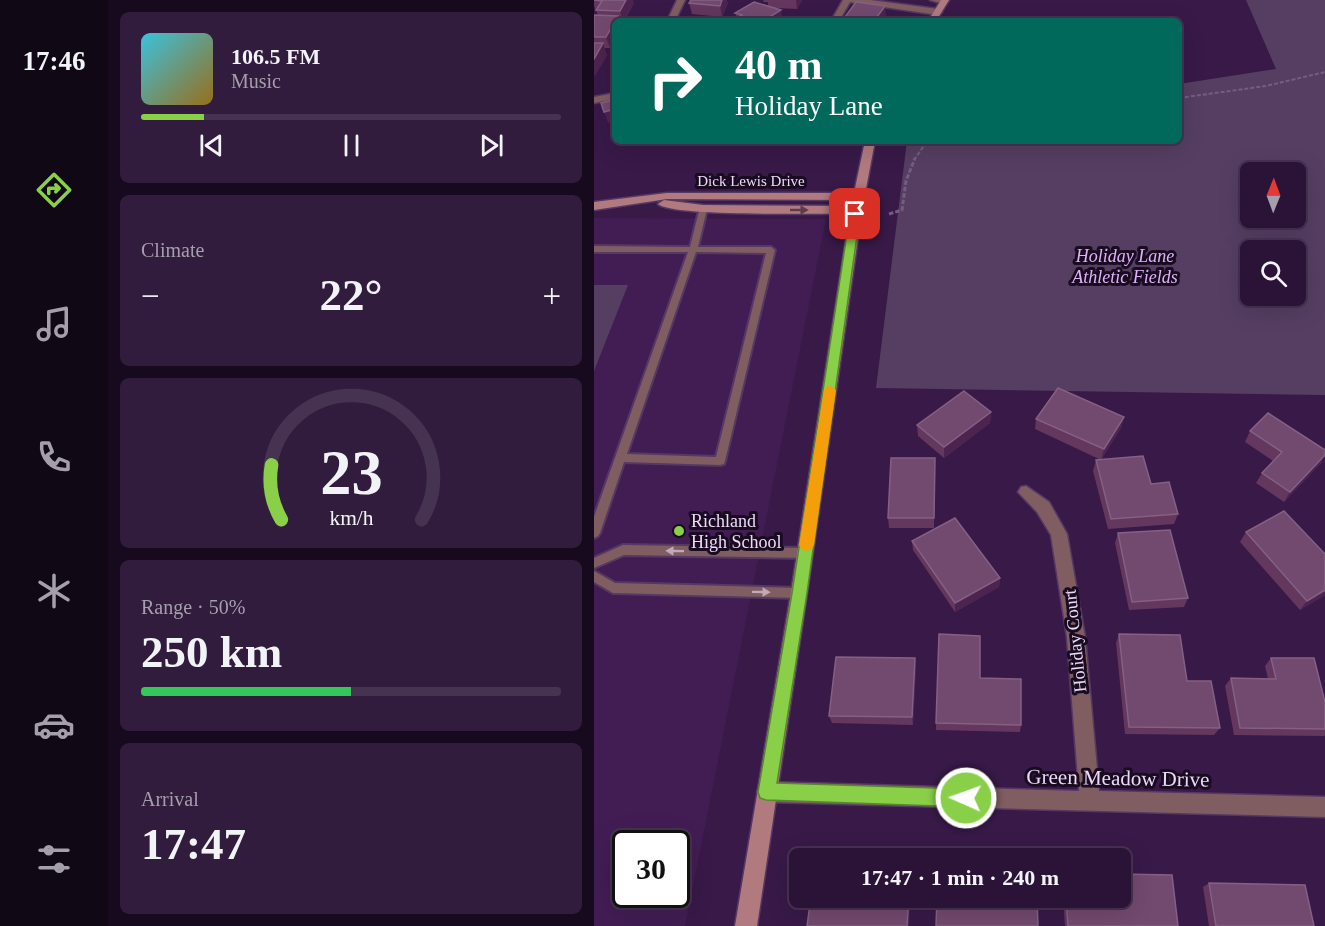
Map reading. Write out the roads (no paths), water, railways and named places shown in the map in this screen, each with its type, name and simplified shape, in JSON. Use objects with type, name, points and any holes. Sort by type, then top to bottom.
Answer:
[{"type":"street","points":[[672,18],[681,0]]},
{"type":"street","points":[[837,18],[849,0],[938,12]]},
{"type":"street","points":[[934,18],[941,0]]},
{"type":"street","points":[[594,100],[612,97]]},
{"type":"street","points":[[746,926],[857,204],[869,144]]},
{"type":"street","name":"Dick Lewis Drive","points":[[594,206],[667,196],[713,195],[857,204]]},
{"type":"street","name":"Dick Lewis Drive","points":[[643,201],[703,209],[857,204]]},
{"type":"street","name":"Holiday Court","points":[[1026,492],[1043,507],[1059,534],[1076,637],[1090,802]]},
{"type":"street","name":"Green Meadow Drive","points":[[766,792],[1325,807]]},
{"type":"lane","points":[[594,533],[693,250],[703,209]]},
{"type":"lane","points":[[594,249],[771,250],[720,460],[619,458]]},
{"type":"lane","points":[[594,563],[623,550],[805,553]]},
{"type":"lane","points":[[594,576],[613,588],[799,593]]},
{"type":"place","name":"Richland High School","points":[[679,531]]},
{"type":"park label","name":"Holiday Lane Athletic Fields","points":[[1125,266]]}]
